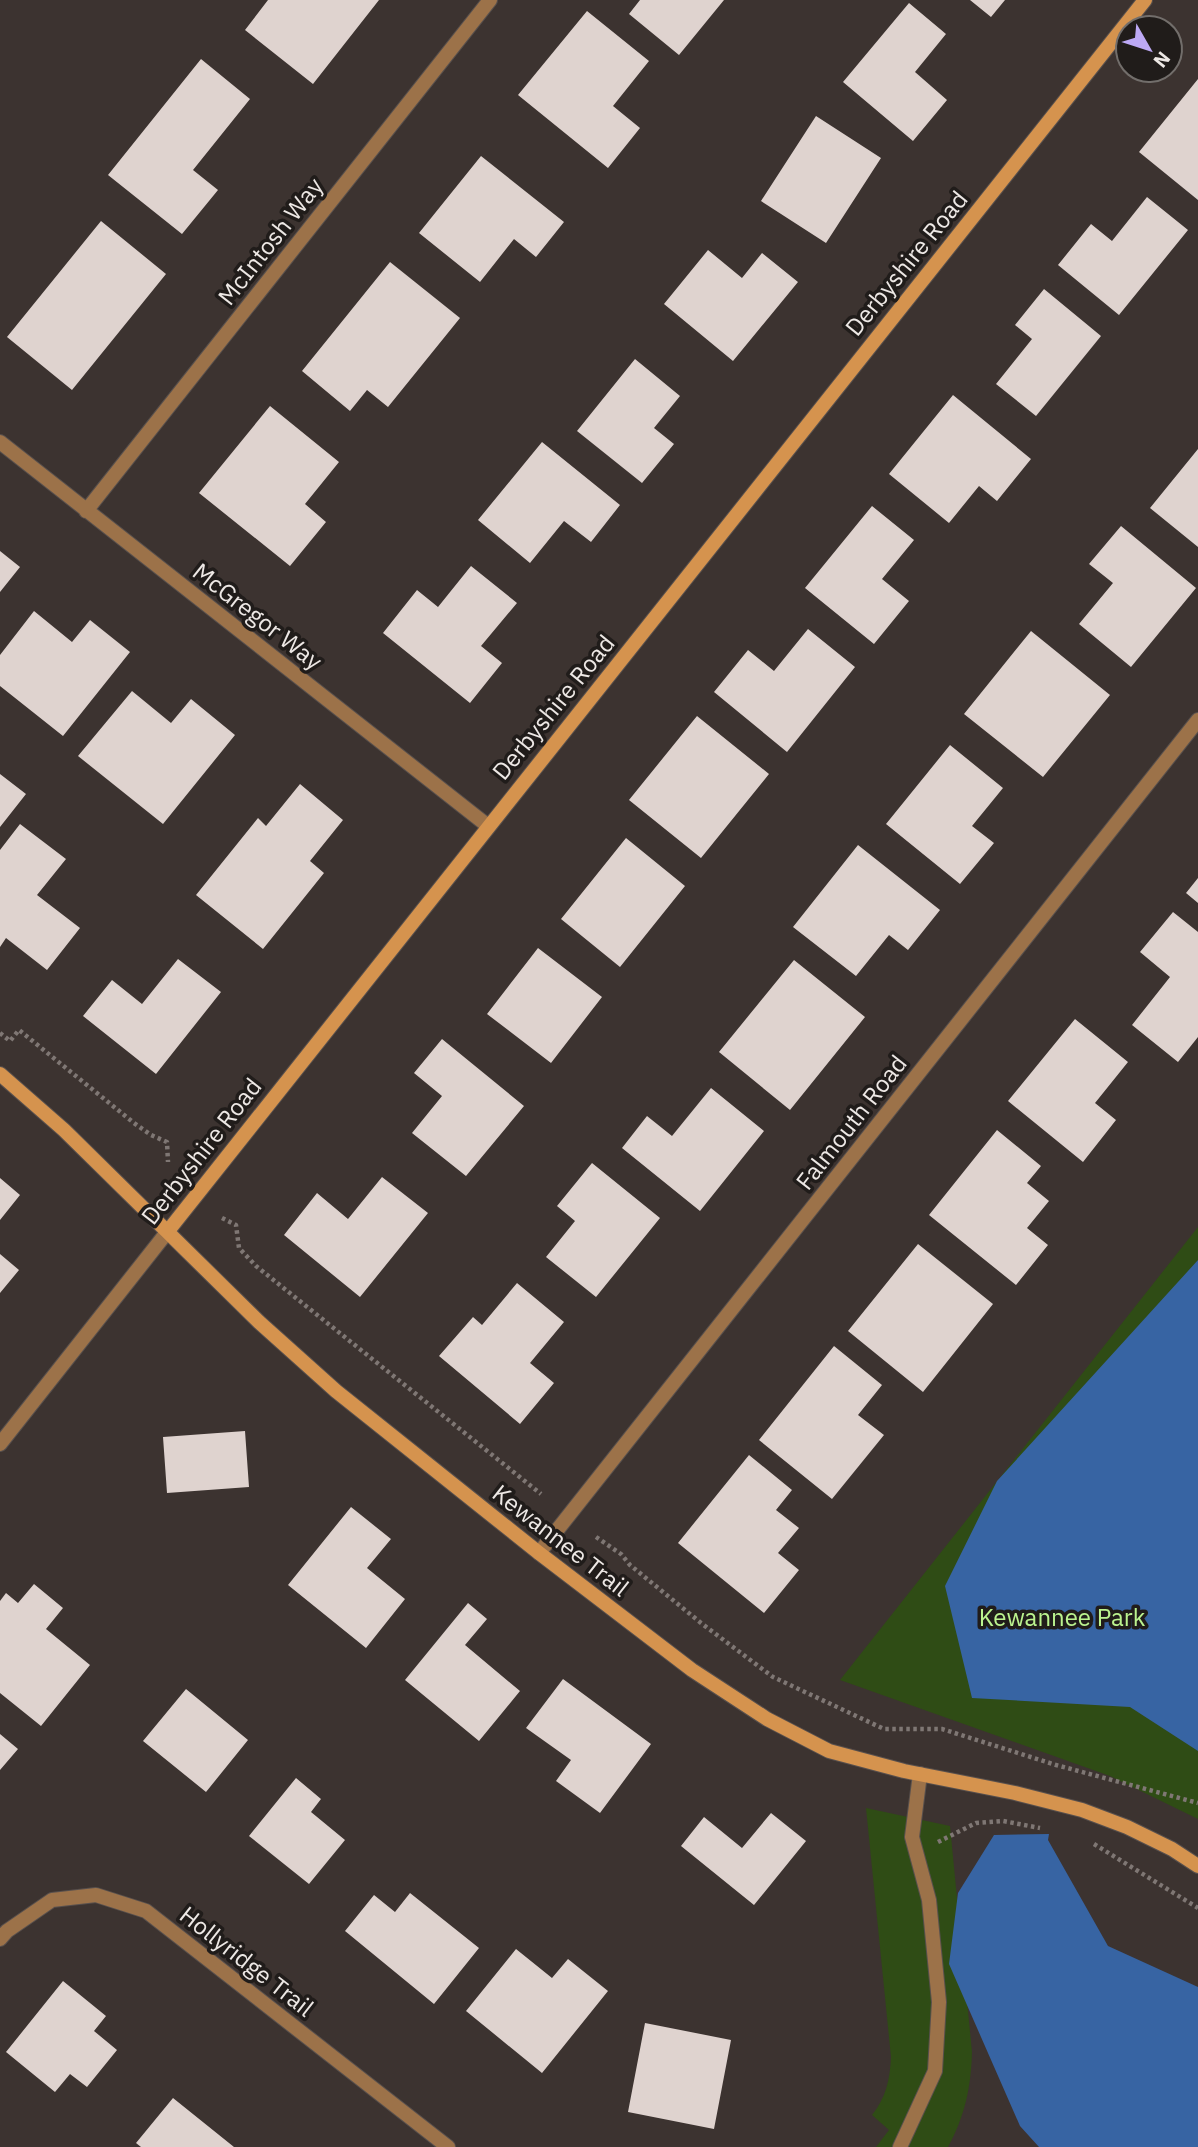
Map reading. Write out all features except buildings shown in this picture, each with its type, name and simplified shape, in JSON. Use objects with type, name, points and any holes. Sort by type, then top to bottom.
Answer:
[{"type":"street","name":"McIntosh Way","points":[[86,511],[490,0]]},
{"type":"street","name":"Derbyshire Road","points":[[0,1444],[1145,0]]},
{"type":"street","name":"McGregor Way","points":[[0,442],[488,826]]},
{"type":"street","name":"Falmouth Road","points":[[539,1553],[1198,720]]},
{"type":"street","name":"Kewannee Trail","points":[[0,1074],[64,1130],[259,1322],[336,1391],[539,1553],[692,1670],[767,1719],[830,1751],[1082,1810],[1127,1827],[1172,1849],[1198,1866]]},
{"type":"street","points":[[900,2147],[935,2071],[939,2001],[929,1900],[912,1837],[920,1774]]},
{"type":"street","name":"Hollyridge Trail","points":[[0,1940],[7,1931],[52,1900],[96,1895],[146,1911],[448,2147]]},
{"type":"path","points":[[0,1033],[10,1041],[19,1030],[134,1123],[167,1142],[168,1162]]},
{"type":"path","points":[[222,1218],[236,1225],[239,1248],[256,1266],[541,1494]]},
{"type":"path","points":[[596,1537],[621,1554],[630,1565],[701,1623],[773,1677],[884,1729],[942,1729],[1056,1765],[1198,1803]]},
{"type":"path","points":[[914,1845],[934,1844],[976,1823],[1003,1821],[1041,1828]]},
{"type":"path","points":[[1088,1841],[1198,1908]]},
{"type":"green space","name":"Kewannee Park","points":[[1198,1227],[1198,1819],[1110,1776],[840,1680]]},
{"type":"green space","points":[[866,1808],[950,1826],[972,2052],[966,2101],[948,2147],[876,2147],[889,2130],[872,2115],[886,2088],[891,2057]]},
{"type":"water","name":"Kewannee Park","points":[[1198,1260],[1198,1751],[1130,1707],[972,1698],[945,1586],[997,1481]]},
{"type":"water","points":[[1049,1834],[1048,1840],[1108,1946],[1198,1987],[1198,2147],[1039,2147],[1020,2126],[949,1964],[958,1893],[994,1835]]}]
